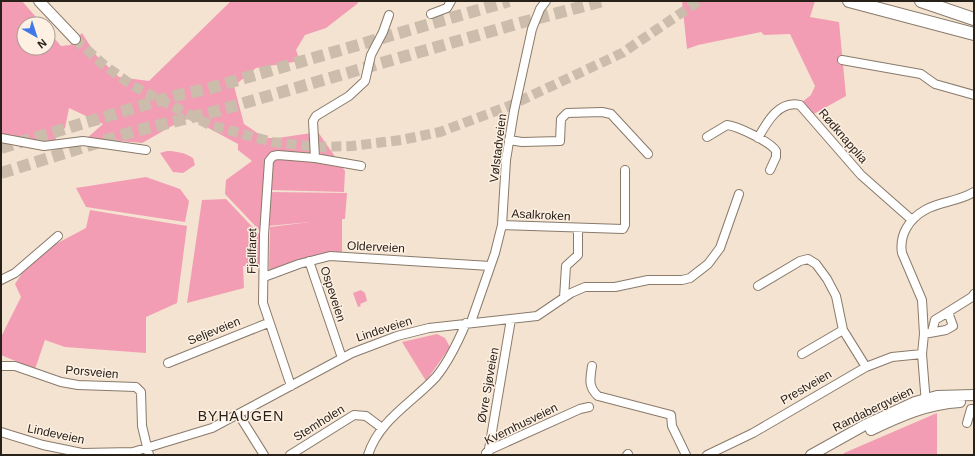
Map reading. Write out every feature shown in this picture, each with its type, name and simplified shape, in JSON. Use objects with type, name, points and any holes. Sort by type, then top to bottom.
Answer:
[{"type":"highway","points":[[849,1],[974,34]]},
{"type":"highway","points":[[920,1],[974,19]]},
{"type":"highway","points":[[934,5],[950,5],[974,12]]},
{"type":"highway","points":[[952,28],[960,36],[974,40]]},
{"type":"main road","points":[[39,1],[75,39]]},
{"type":"main road","name":"Randabergveien","points":[[811,455],[885,416],[926,402],[974,395]]},
{"type":"main road","name":"Randabergveien","points":[[819,455],[905,414],[926,402],[974,400]]},
{"type":"street","points":[[431,14],[447,8],[451,1]]},
{"type":"street","name":"Vølstadveien","points":[[368,455],[382,428],[436,376],[449,358],[469,323],[490,266],[502,225],[509,140],[532,29],[545,1]]},
{"type":"street","points":[[315,158],[313,120],[316,116],[349,96],[365,81],[371,54],[383,32],[389,14]]},
{"type":"street","points":[[842,60],[921,74],[935,84],[974,95]]},
{"type":"street","name":"Rødknapplia","points":[[758,138],[765,126],[780,109],[792,104],[800,105],[861,174],[912,220]]},
{"type":"street","points":[[509,140],[560,141],[562,119],[567,113],[602,112],[614,116],[648,154]]},
{"type":"street","points":[[708,136],[727,125],[758,138],[771,146],[776,152],[776,158],[770,170]]},
{"type":"street","points":[[1,138],[44,146],[83,141],[146,150]]},
{"type":"street","name":"Fjellfaret","points":[[291,386],[268,323],[263,303],[269,161],[273,156],[278,155],[315,158],[361,166]]},
{"type":"street","name":"Asalkroken","points":[[502,225],[578,229],[624,228],[624,170]]},
{"type":"street","points":[[928,333],[922,300],[908,268],[901,246],[903,234],[912,220],[926,210],[963,199],[974,192]]},
{"type":"street","name":"Lindeveien","points":[[1,432],[60,452],[148,452],[200,433],[238,415],[342,358],[397,336],[429,328],[540,315],[564,298],[585,287],[615,287],[648,280],[682,280],[690,278],[708,264],[720,248],[739,194]]},
{"type":"street","name":"Asalkroken","points":[[564,298],[566,266],[578,255],[578,229]]},
{"type":"street","points":[[1,280],[15,273],[58,236]]},
{"type":"street","name":"Olderveien","points":[[264,277],[309,261],[339,256],[490,266]]},
{"type":"street","points":[[758,286],[800,261],[808,259],[816,264],[836,296],[843,330],[866,367]]},
{"type":"street","name":"Ospeveien","points":[[309,261],[342,358]]},
{"type":"street","points":[[926,402],[922,354],[928,333],[934,320],[972,297],[974,294]]},
{"type":"street","points":[[928,333],[946,330],[953,326],[948,312]]},
{"type":"street","name":"Øvre Sjøveien","points":[[487,453],[511,319]]},
{"type":"street","name":"Seljeveien","points":[[168,363],[268,323]]},
{"type":"street","points":[[802,354],[843,330]]},
{"type":"street","name":"Prestveien","points":[[707,455],[753,433],[866,367],[892,356],[922,354]]},
{"type":"street","name":"Porsveien","points":[[1,366],[15,366],[61,382],[78,385],[136,387],[141,392],[142,426],[148,452]]},
{"type":"street","points":[[592,366],[589,384],[592,391],[598,396],[670,415],[672,426],[686,455]]},
{"type":"street","name":"Kvernhusveien","points":[[487,453],[580,409],[589,407]]},
{"type":"street","points":[[967,423],[971,409],[974,410]]},
{"type":"street","points":[[238,415],[264,455]]},
{"type":"street","name":"Stemholen","points":[[290,455],[354,415],[366,416],[382,428]]},
{"type":"shaded area","points":[[1,1],[22,1],[35,16],[16,16],[16,56],[56,56],[56,40],[61,46],[70,45],[82,33],[96,55],[119,77],[149,81],[231,1],[359,1],[326,28],[305,35],[296,50],[300,61],[256,68],[234,86],[244,124],[265,138],[278,138],[318,132],[345,171],[344,192],[269,190],[270,192],[347,193],[345,219],[342,219],[342,252],[269,270],[270,227],[310,222],[268,226],[261,232],[225,194],[226,180],[252,161],[238,150],[238,144],[190,118],[172,126],[142,143],[87,138],[103,124],[69,108],[65,128],[57,134],[55,143],[1,136]]},
{"type":"shaded area","points":[[682,1],[815,1],[810,17],[839,22],[846,96],[812,115],[801,103],[811,95],[815,86],[790,34],[764,35],[761,32],[698,45],[687,49]]},
{"type":"shaded area","points":[[174,151],[190,156],[193,158],[195,165],[183,173],[173,172],[160,153]]},
{"type":"shaded area","points":[[146,177],[180,189],[189,201],[185,222],[86,207],[76,188]]},
{"type":"shaded area","points":[[226,199],[260,235],[261,267],[243,266],[244,288],[187,303],[202,200]]},
{"type":"shaded area","points":[[90,210],[187,226],[177,303],[146,317],[146,353],[65,347],[45,340],[35,369],[1,355],[1,337],[21,297],[15,284],[33,256],[86,228]]},
{"type":"shaded area","points":[[361,290],[365,293],[367,301],[360,304],[361,306],[358,307],[353,293]]},
{"type":"shaded area","points":[[437,334],[445,338],[450,347],[426,381],[402,342]]},
{"type":"shaded area","points":[[937,413],[937,455],[843,455],[844,453]]},
{"type":"tunnel","points":[[1,148],[174,96],[207,89],[509,1]]},
{"type":"tunnel","points":[[1,173],[135,131],[213,112],[516,24],[603,1]]},
{"type":"tunnel","points":[[75,39],[104,65],[133,86],[210,125],[272,142],[319,147],[352,146],[401,140],[440,132],[509,106],[622,53],[699,1]]},
{"type":"district","name":"BYHAUGEN","points":[[241,416]]}]
